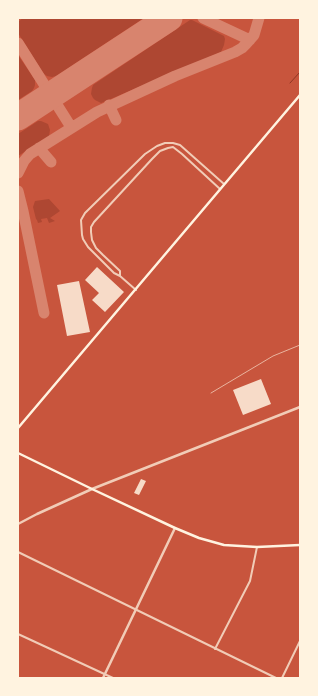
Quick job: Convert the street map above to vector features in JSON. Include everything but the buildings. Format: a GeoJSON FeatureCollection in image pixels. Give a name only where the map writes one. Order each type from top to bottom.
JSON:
{"type":"FeatureCollection","features":[{"type":"Feature","properties":{"kind":"main road"},"geometry":{"type":"LineString","coordinates":[[18,428],[300,95]]}},
{"type":"Feature","properties":{"kind":"main road"},"geometry":{"type":"LineString","coordinates":[[18,453],[175,528],[200,538],[224,545],[257,547],[300,545]]}},
{"type":"Feature","properties":{"kind":"street"},"geometry":{"type":"LineString","coordinates":[[136,290],[120,276],[114,273],[88,247],[83,239],[81,220],[85,213],[141,158],[159,145],[168,143],[182,146],[224,185]]}},
{"type":"Feature","properties":{"kind":"street"},"geometry":{"type":"LineString","coordinates":[[178,151],[182,146]]}},
{"type":"Feature","properties":{"kind":"street"},"geometry":{"type":"LineString","coordinates":[[120,276],[120,272],[96,248],[92,240],[92,224],[160,152],[173,147],[220,190]]}},
{"type":"Feature","properties":{"kind":"street"},"geometry":{"type":"LineString","coordinates":[[203,173],[207,169]]}},
{"type":"Feature","properties":{"kind":"street"},"geometry":{"type":"LineString","coordinates":[[18,524],[92,489],[300,407]]}},
{"type":"Feature","properties":{"kind":"street"},"geometry":{"type":"LineString","coordinates":[[103,678],[175,528]]}},
{"type":"Feature","properties":{"kind":"street"},"geometry":{"type":"LineString","coordinates":[[215,649],[250,581],[257,547]]}},
{"type":"Feature","properties":{"kind":"street"},"geometry":{"type":"LineString","coordinates":[[18,552],[276,678]]}},
{"type":"Feature","properties":{"kind":"street"},"geometry":{"type":"LineString","coordinates":[[18,634],[113,678]]}},
{"type":"Feature","properties":{"kind":"street"},"geometry":{"type":"LineString","coordinates":[[282,678],[300,641]]}},
{"type":"Feature","properties":{"kind":"shaded area"},"geometry":{"type":"Polygon","coordinates":[[[23,18],[144,18],[56,76],[52,77],[44,74],[18,33],[18,22],[23,18]]]}},
{"type":"Feature","properties":{"kind":"shaded area"},"geometry":{"type":"Polygon","coordinates":[[[190,20],[224,36],[224,45],[221,52],[101,103],[93,98],[91,94],[93,85],[190,20]]]}},
{"type":"Feature","properties":{"kind":"shaded area"},"geometry":{"type":"Polygon","coordinates":[[[18,55],[35,80],[35,85],[32,91],[18,100],[18,55]]]}},
{"type":"Feature","properties":{"kind":"shaded area"},"geometry":{"type":"Polygon","coordinates":[[[38,121],[48,124],[50,130],[49,136],[18,156],[18,134],[38,121]]]}},
{"type":"Feature","properties":{"kind":"shaded area"},"geometry":{"type":"Polygon","coordinates":[[[49,199],[60,211],[50,218],[55,221],[49,223],[47,218],[41,219],[42,222],[38,223],[33,207],[35,201],[49,199]]]}},
{"type":"Feature","properties":{"kind":"waterway"},"geometry":{"type":"LineString","coordinates":[[290,83],[300,72]]}},
{"type":"Feature","properties":{"kind":"taxiway"},"geometry":{"type":"LineString","coordinates":[[203,18],[250,40]]}},
{"type":"Feature","properties":{"kind":"taxiway"},"geometry":{"type":"LineString","coordinates":[[18,173],[24,161],[30,154],[97,112],[175,76],[242,48],[254,35],[259,18]]}},
{"type":"Feature","properties":{"kind":"taxiway"},"geometry":{"type":"LineString","coordinates":[[18,43],[71,127]]}},
{"type":"Feature","properties":{"kind":"taxiway"},"geometry":{"type":"LineString","coordinates":[[109,105],[116,120]]}},
{"type":"Feature","properties":{"kind":"taxiway"},"geometry":{"type":"LineString","coordinates":[[39,148],[51,162]]}},
{"type":"Feature","properties":{"kind":"taxiway"},"geometry":{"type":"LineString","coordinates":[[18,191],[44,313]]}},
{"type":"Feature","properties":{"kind":"runway"},"geometry":{"type":"LineString","coordinates":[[18,117],[169,18]]}},
{"type":"Feature","properties":{"kind":"railway"},"geometry":{"type":"LineString","coordinates":[[211,393],[273,356],[300,345]]}}]}
